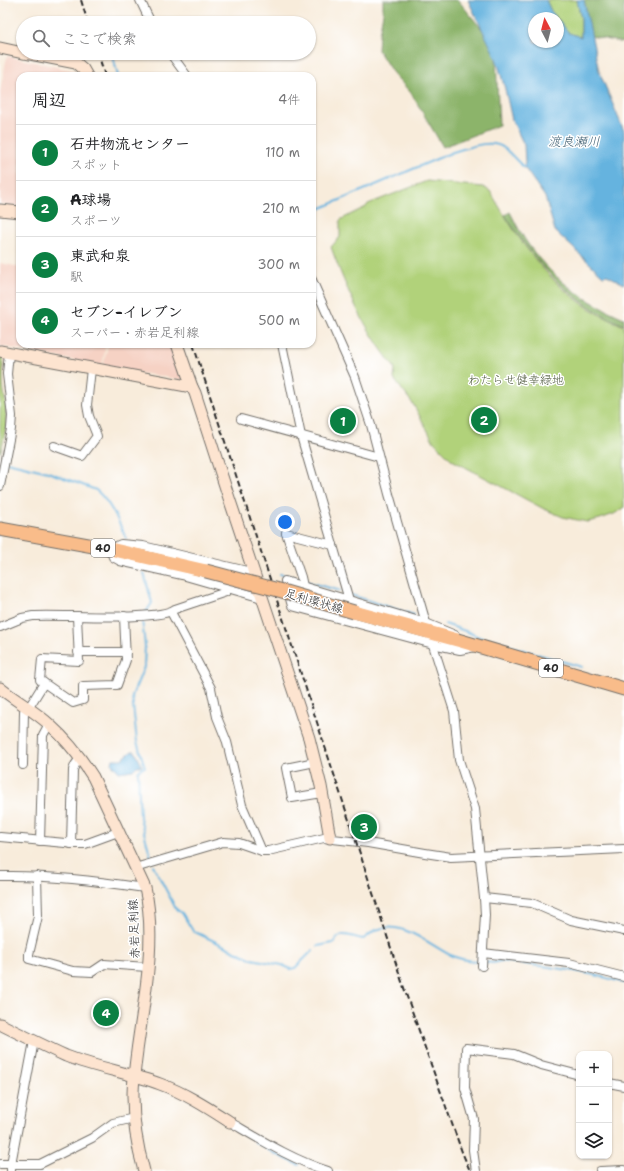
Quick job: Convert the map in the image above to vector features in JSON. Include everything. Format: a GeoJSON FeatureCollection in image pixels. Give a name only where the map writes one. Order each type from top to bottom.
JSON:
{"type":"FeatureCollection","features":[{"type":"Feature","properties":{"kind":"main road","name":"足利環状線"},"geometry":{"type":"LineString","coordinates":[[0,529],[110,549],[206,571],[282,591],[351,606],[430,633],[624,689]]}},
{"type":"Feature","properties":{"kind":"street"},"geometry":{"type":"LineString","coordinates":[[140,0],[148,16]]}},
{"type":"Feature","properties":{"kind":"street"},"geometry":{"type":"LineString","coordinates":[[0,48],[16,51]]}},
{"type":"Feature","properties":{"kind":"street"},"geometry":{"type":"LineString","coordinates":[[60,60],[76,63],[84,72]]}},
{"type":"Feature","properties":{"kind":"street"},"geometry":{"type":"LineString","coordinates":[[175,60],[184,72]]}},
{"type":"Feature","properties":{"kind":"street"},"geometry":{"type":"LineString","coordinates":[[0,210],[16,212]]}},
{"type":"Feature","properties":{"kind":"street"},"geometry":{"type":"LineString","coordinates":[[316,289],[355,376],[371,425],[378,457],[454,711],[458,760],[472,796],[475,809],[485,915],[482,965]]}},
{"type":"Feature","properties":{"kind":"street"},"geometry":{"type":"LineString","coordinates":[[178,348],[192,387],[196,393],[229,498],[309,738],[322,793],[330,838]]}},
{"type":"Feature","properties":{"kind":"street"},"geometry":{"type":"LineString","coordinates":[[283,348],[301,436],[351,606]]}},
{"type":"Feature","properties":{"kind":"street"},"geometry":{"type":"LineString","coordinates":[[0,486],[2,457],[10,438],[12,416],[5,352],[192,387]]}},
{"type":"Feature","properties":{"kind":"street"},"geometry":{"type":"LineString","coordinates":[[54,446],[82,456],[97,436],[89,416],[87,405],[91,369]]}},
{"type":"Feature","properties":{"kind":"street"},"geometry":{"type":"LineString","coordinates":[[242,419],[378,457]]}},
{"type":"Feature","properties":{"kind":"street"},"geometry":{"type":"LineString","coordinates":[[302,586],[301,577],[286,533],[333,545]]}},
{"type":"Feature","properties":{"kind":"street"},"geometry":{"type":"LineString","coordinates":[[255,573],[143,546],[121,544],[110,549],[113,557],[120,561],[229,587],[262,598]]}},
{"type":"Feature","properties":{"kind":"street"},"geometry":{"type":"LineString","coordinates":[[351,606],[302,586],[285,581],[292,606],[430,633],[460,650],[478,647]]}},
{"type":"Feature","properties":{"kind":"street"},"geometry":{"type":"LineString","coordinates":[[0,627],[22,618],[33,616],[143,616],[171,612],[175,609],[226,592],[229,587]]}},
{"type":"Feature","properties":{"kind":"street"},"geometry":{"type":"LineString","coordinates":[[171,612],[211,688],[217,717],[228,742],[242,805],[262,851]]}},
{"type":"Feature","properties":{"kind":"street"},"geometry":{"type":"LineString","coordinates":[[77,616],[79,661],[42,659],[40,680],[73,702],[83,700],[83,686],[117,685],[126,660],[124,616]]}},
{"type":"Feature","properties":{"kind":"street"},"geometry":{"type":"LineString","coordinates":[[78,652],[126,652]]}},
{"type":"Feature","properties":{"kind":"street"},"geometry":{"type":"LineString","coordinates":[[23,764],[24,712],[44,683]]}},
{"type":"Feature","properties":{"kind":"street","name":"赤岩足利線"},"geometry":{"type":"LineString","coordinates":[[0,688],[49,724],[80,758],[93,777],[145,888],[148,905],[149,929],[147,967],[133,1095],[137,1144],[144,1171]]}},
{"type":"Feature","properties":{"kind":"street"},"geometry":{"type":"LineString","coordinates":[[40,841],[44,735],[49,724]]}},
{"type":"Feature","properties":{"kind":"street"},"geometry":{"type":"LineString","coordinates":[[71,844],[73,770],[75,764],[80,758]]}},
{"type":"Feature","properties":{"kind":"street"},"geometry":{"type":"LineString","coordinates":[[315,762],[286,768],[292,798],[322,793]]}},
{"type":"Feature","properties":{"kind":"street"},"geometry":{"type":"LineString","coordinates":[[0,837],[85,844],[118,832]]}},
{"type":"Feature","properties":{"kind":"street"},"geometry":{"type":"LineString","coordinates":[[135,868],[223,842],[239,843],[262,851],[268,851],[330,838],[439,855],[463,857],[624,848]]}},
{"type":"Feature","properties":{"kind":"street"},"geometry":{"type":"LineString","coordinates":[[0,876],[37,876],[105,882],[145,888]]}},
{"type":"Feature","properties":{"kind":"street"},"geometry":{"type":"LineString","coordinates":[[37,876],[38,916],[29,959],[73,971],[92,972],[104,964],[147,967]]}},
{"type":"Feature","properties":{"kind":"street"},"geometry":{"type":"LineString","coordinates":[[484,898],[532,903],[571,920],[624,931]]}},
{"type":"Feature","properties":{"kind":"street"},"geometry":{"type":"LineString","coordinates":[[483,954],[569,963],[624,976]]}},
{"type":"Feature","properties":{"kind":"street"},"geometry":{"type":"LineString","coordinates":[[0,1024],[66,1056],[153,1081],[173,1089],[195,1100],[284,1153],[328,1171]]}},
{"type":"Feature","properties":{"kind":"street"},"geometry":{"type":"LineString","coordinates":[[11,1168],[34,1040]]}},
{"type":"Feature","properties":{"kind":"street"},"geometry":{"type":"LineString","coordinates":[[476,1171],[473,1150],[474,1119],[466,1088],[466,1048],[514,1054],[540,1066],[576,1074]]}},
{"type":"Feature","properties":{"kind":"street"},"geometry":{"type":"LineString","coordinates":[[612,1084],[624,1086]]}},
{"type":"Feature","properties":{"kind":"street"},"geometry":{"type":"LineString","coordinates":[[0,1164],[11,1168],[40,1164],[92,1138],[113,1123],[134,1118]]}},
{"type":"Feature","properties":{"kind":"street"},"geometry":{"type":"LineString","coordinates":[[600,1171],[624,1170]]}},
{"type":"Feature","properties":{"kind":"shaded area"},"geometry":{"type":"Polygon","coordinates":[[[7,56],[16,58],[16,60],[25,60],[79,72],[16,72],[16,206],[0,204],[0,91],[7,56]]]}},
{"type":"Feature","properties":{"kind":"shaded area"},"geometry":{"type":"Polygon","coordinates":[[[0,263],[16,266],[16,348],[105,348],[102,366],[0,346],[0,263]]]}},
{"type":"Feature","properties":{"kind":"shaded area"},"geometry":{"type":"Polygon","coordinates":[[[107,348],[174,348],[184,378],[183,380],[103,367],[107,348]]]}},
{"type":"Feature","properties":{"kind":"green space"},"geometry":{"type":"Polygon","coordinates":[[[383,0],[458,0],[485,33],[496,58],[499,125],[443,147],[411,93],[392,72],[378,50],[383,13],[383,0]]]}},
{"type":"Feature","properties":{"kind":"green space"},"geometry":{"type":"Polygon","coordinates":[[[546,0],[577,0],[581,19],[581,38],[569,33],[564,27],[564,12],[551,11],[546,0]]]}},
{"type":"Feature","properties":{"kind":"green space"},"geometry":{"type":"Polygon","coordinates":[[[584,0],[624,0],[624,43],[591,36],[584,0]]]}},
{"type":"Feature","properties":{"kind":"green space","name":"わたらせ健幸緑地"},"geometry":{"type":"Polygon","coordinates":[[[427,181],[483,187],[490,191],[516,234],[545,271],[561,287],[580,302],[600,315],[624,326],[624,508],[614,514],[587,522],[563,517],[544,509],[452,460],[434,442],[413,404],[394,379],[395,368],[384,354],[366,325],[350,295],[331,247],[340,237],[340,220],[366,207],[368,204],[427,181]]]}},
{"type":"Feature","properties":{"kind":"green space"},"geometry":{"type":"Polygon","coordinates":[[[510,212],[527,243],[550,270],[584,297],[624,318],[624,325],[586,305],[556,280],[529,250],[517,233],[505,215],[510,212]]]}},
{"type":"Feature","properties":{"kind":"green space"},"geometry":{"type":"Polygon","coordinates":[[[0,355],[3,355],[3,386],[6,406],[6,427],[0,453],[0,355]]]}},
{"type":"Feature","properties":{"kind":"water","name":"渡良瀬川"},"geometry":{"type":"Polygon","coordinates":[[[468,0],[546,0],[552,12],[528,12],[528,48],[564,48],[564,27],[569,33],[581,37],[581,19],[577,0],[584,0],[599,71],[624,131],[624,284],[607,275],[603,276],[555,231],[545,197],[524,167],[524,145],[512,120],[496,58],[468,0]]]}},
{"type":"Feature","properties":{"kind":"water"},"geometry":{"type":"Polygon","coordinates":[[[132,751],[135,751],[142,766],[137,766],[133,770],[119,772],[112,764],[113,759],[122,759],[132,751]]]}},
{"type":"Feature","properties":{"kind":"waterway"},"geometry":{"type":"LineString","coordinates":[[114,60],[117,72]]}},
{"type":"Feature","properties":{"kind":"waterway"},"geometry":{"type":"LineString","coordinates":[[316,210],[453,152],[472,146],[486,144],[499,145],[507,150],[524,167]]}},
{"type":"Feature","properties":{"kind":"waterway"},"geometry":{"type":"LineString","coordinates":[[7,462],[48,472],[96,490],[110,506],[126,538]]}},
{"type":"Feature","properties":{"kind":"waterway"},"geometry":{"type":"LineString","coordinates":[[144,573],[152,603],[146,612]]}},
{"type":"Feature","properties":{"kind":"waterway"},"geometry":{"type":"LineString","coordinates":[[280,574],[298,579]]}},
{"type":"Feature","properties":{"kind":"waterway"},"geometry":{"type":"LineString","coordinates":[[308,582],[341,591]]}},
{"type":"Feature","properties":{"kind":"waterway"},"geometry":{"type":"LineString","coordinates":[[351,595],[414,615]]}},
{"type":"Feature","properties":{"kind":"waterway"},"geometry":{"type":"LineString","coordinates":[[143,618],[145,646],[144,667],[132,696],[137,742],[145,767],[141,768],[138,772],[140,818],[152,861]]}},
{"type":"Feature","properties":{"kind":"waterway"},"geometry":{"type":"LineString","coordinates":[[445,624],[479,637],[582,667]]}},
{"type":"Feature","properties":{"kind":"waterway"},"geometry":{"type":"LineString","coordinates":[[153,865],[176,909],[182,913],[193,931],[252,959],[282,965],[291,969],[295,968],[313,950]]}},
{"type":"Feature","properties":{"kind":"waterway"},"geometry":{"type":"LineString","coordinates":[[318,946],[333,943],[343,935],[363,939],[376,930],[396,928],[416,935],[452,956],[479,962]]}},
{"type":"Feature","properties":{"kind":"waterway"},"geometry":{"type":"LineString","coordinates":[[484,962],[493,963],[500,961],[563,969],[624,983]]}},
{"type":"Feature","properties":{"kind":"waterway"},"geometry":{"type":"LineString","coordinates":[[255,1142],[299,1165]]}},
{"type":"Feature","properties":{"kind":"railway"},"geometry":{"type":"LineString","coordinates":[[81,0],[86,16]]}},
{"type":"Feature","properties":{"kind":"railway"},"geometry":{"type":"LineString","coordinates":[[100,60],[104,72]]}},
{"type":"Feature","properties":{"kind":"railway"},"geometry":{"type":"LineString","coordinates":[[194,348],[406,994],[470,1171]]}},
{"type":"Feature","properties":{"kind":"place","name":"A球場"},"geometry":{"type":"Point","coordinates":[484,420]}},
{"type":"Feature","properties":{"kind":"place","name":"石井物流センター"},"geometry":{"type":"Point","coordinates":[343,421]}},
{"type":"Feature","properties":{"kind":"place","name":"東武和泉"},"geometry":{"type":"Point","coordinates":[364,827]}},
{"type":"Feature","properties":{"kind":"place","name":"セブン-イレブン"},"geometry":{"type":"Point","coordinates":[106,1013]}}]}
